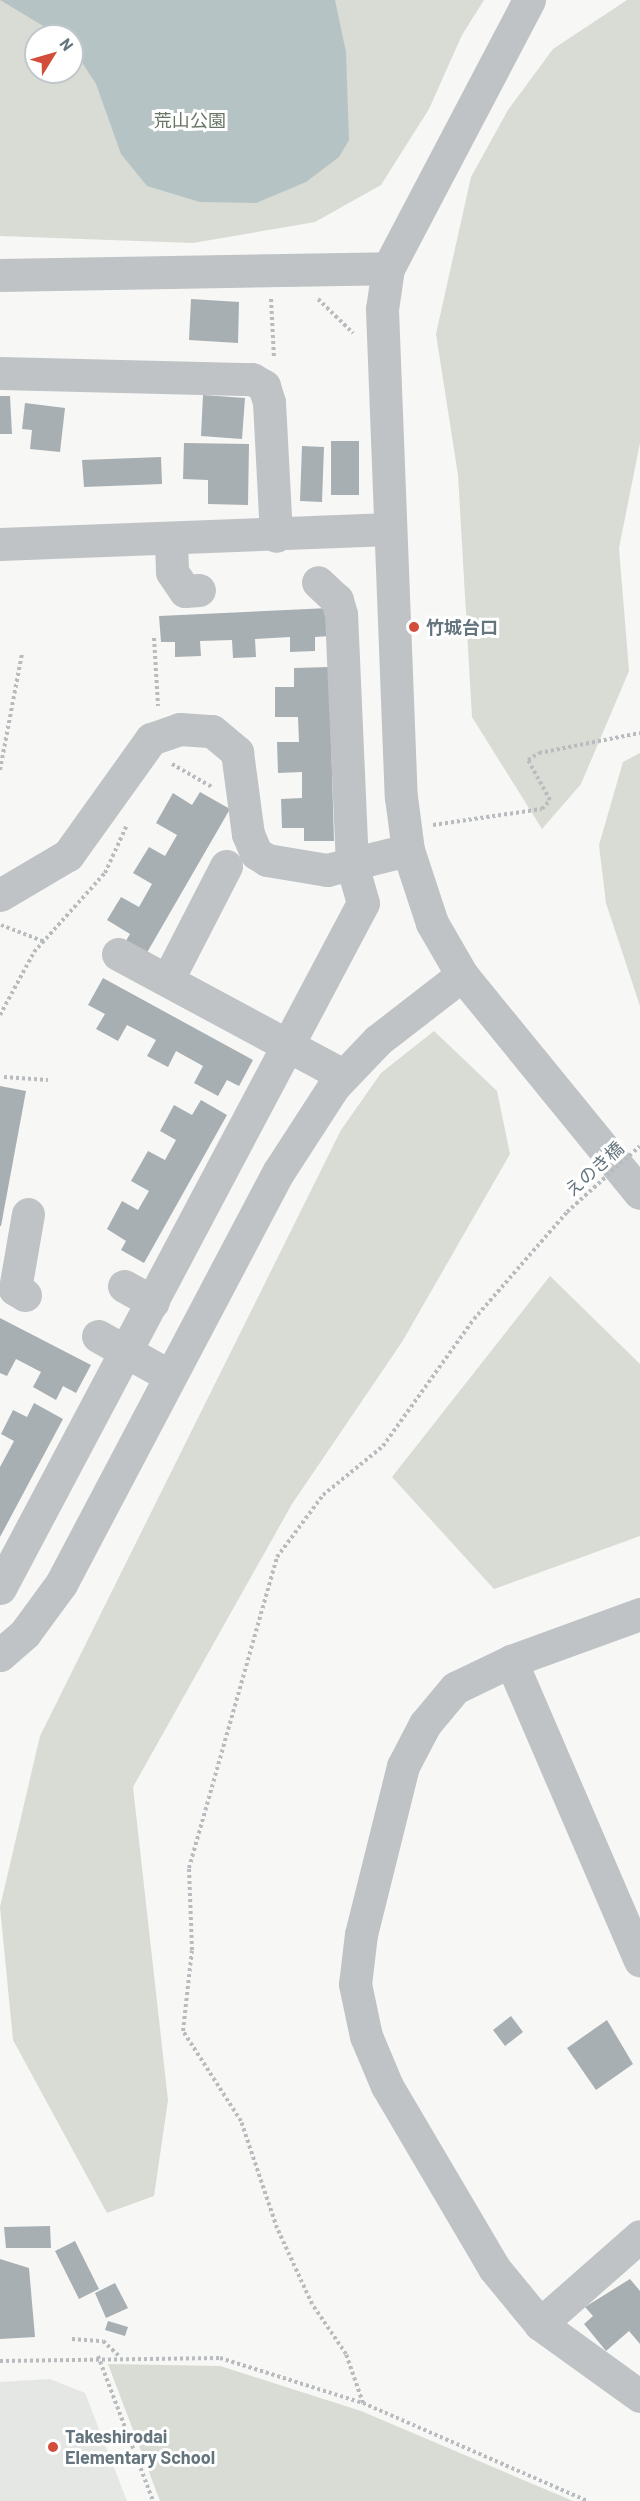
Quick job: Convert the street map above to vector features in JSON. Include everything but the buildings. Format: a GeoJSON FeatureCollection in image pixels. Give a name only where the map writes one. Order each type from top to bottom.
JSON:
{"type":"FeatureCollection","features":[{"type":"Feature","properties":{"kind":"street"},"geometry":{"type":"LineString","coordinates":[[529,0],[388,268],[382,309],[390,529],[408,850],[432,923],[462,975],[640,1193]]}},
{"type":"Feature","properties":{"kind":"street"},"geometry":{"type":"LineString","coordinates":[[0,274],[388,268]]}},
{"type":"Feature","properties":{"kind":"street"},"geometry":{"type":"LineString","coordinates":[[0,373],[252,379],[264,386],[276,536]]}},
{"type":"Feature","properties":{"kind":"street"},"geometry":{"type":"LineString","coordinates":[[0,544],[171,542],[390,529]]}},
{"type":"Feature","properties":{"kind":"street"},"geometry":{"type":"LineString","coordinates":[[171,542],[172,572],[185,591],[199,590]]}},
{"type":"Feature","properties":{"kind":"street"},"geometry":{"type":"LineString","coordinates":[[0,1588],[129,1353],[153,1302],[363,903],[352,865],[341,614],[337,600],[318,582]]}},
{"type":"Feature","properties":{"kind":"street"},"geometry":{"type":"LineString","coordinates":[[0,895],[68,855],[151,739],[180,729],[212,730],[237,752],[248,834],[256,853],[267,860],[327,870],[408,850]]}},
{"type":"Feature","properties":{"kind":"street"},"geometry":{"type":"LineString","coordinates":[[168,979],[226,866]]}},
{"type":"Feature","properties":{"kind":"street"},"geometry":{"type":"LineString","coordinates":[[118,954],[343,1075]]}},
{"type":"Feature","properties":{"kind":"street"},"geometry":{"type":"LineString","coordinates":[[0,1655],[32,1623],[61,1584],[279,1171],[343,1075],[462,975]]}},
{"type":"Feature","properties":{"kind":"street"},"geometry":{"type":"LineString","coordinates":[[25,1294],[15,1289],[30,1228]]}},
{"type":"Feature","properties":{"kind":"street"},"geometry":{"type":"LineString","coordinates":[[124,1286],[153,1302]]}},
{"type":"Feature","properties":{"kind":"street"},"geometry":{"type":"LineString","coordinates":[[98,1336],[170,1376]]}},
{"type":"Feature","properties":{"kind":"street"},"geometry":{"type":"LineString","coordinates":[[0,1606],[32,1623]]}},
{"type":"Feature","properties":{"kind":"street"},"geometry":{"type":"LineString","coordinates":[[640,1614],[511,1661],[455,1688],[425,1724],[404,1766],[361,1934],[355,1984],[366,2036],[387,2086],[494,2268],[540,2324],[640,2396]]}},
{"type":"Feature","properties":{"kind":"street"},"geometry":{"type":"LineString","coordinates":[[511,1661],[640,1960]]}},
{"type":"Feature","properties":{"kind":"street"},"geometry":{"type":"LineString","coordinates":[[540,2324],[640,2236]]}},
{"type":"Feature","properties":{"kind":"path"},"geometry":{"type":"LineString","coordinates":[[264,386],[274,364],[270,293],[280,293]]}},
{"type":"Feature","properties":{"kind":"path"},"geometry":{"type":"LineString","coordinates":[[306,295],[315,296],[360,340]]}},
{"type":"Feature","properties":{"kind":"path"},"geometry":{"type":"LineString","coordinates":[[154,638],[159,719]]}},
{"type":"Feature","properties":{"kind":"path"},"geometry":{"type":"LineString","coordinates":[[0,770],[22,654]]}},
{"type":"Feature","properties":{"kind":"path"},"geometry":{"type":"LineString","coordinates":[[428,825],[542,809],[550,800],[528,760],[539,753],[640,733]]}},
{"type":"Feature","properties":{"kind":"path"},"geometry":{"type":"LineString","coordinates":[[161,757],[217,790]]}},
{"type":"Feature","properties":{"kind":"path"},"geometry":{"type":"LineString","coordinates":[[0,924],[45,942],[0,1016]]}},
{"type":"Feature","properties":{"kind":"path"},"geometry":{"type":"LineString","coordinates":[[4,1077],[48,1080]]}},
{"type":"Feature","properties":{"kind":"path","name":"えのき橋"},"geometry":{"type":"LineString","coordinates":[[363,2403],[346,2354],[312,2304],[277,2228],[241,2121],[183,2031],[192,1950],[189,1869],[277,1557],[323,1495],[383,1446],[474,1319],[567,1212],[640,1146]]}},
{"type":"Feature","properties":{"kind":"path"},"geometry":{"type":"LineString","coordinates":[[72,2339],[103,2341],[120,2357]]}},
{"type":"Feature","properties":{"kind":"path"},"geometry":{"type":"LineString","coordinates":[[0,2361],[98,2356],[220,2358],[363,2403],[587,2501]]}},
{"type":"Feature","properties":{"kind":"path"},"geometry":{"type":"LineString","coordinates":[[98,2356],[153,2501]]}},
{"type":"Feature","properties":{"kind":"shaded area"},"geometry":{"type":"Polygon","coordinates":[[[0,0],[335,0],[346,52],[349,140],[339,157],[306,182],[256,203],[200,202],[147,186],[121,154],[96,84],[84,66],[84,24],[40,24],[0,0]]]}},
{"type":"Feature","properties":{"kind":"shaded area","name":"Takeshirodai Elementary School"},"geometry":{"type":"Polygon","coordinates":[[[50,2379],[85,2393],[127,2501],[0,2501],[0,2382],[50,2379]]]}},
{"type":"Feature","properties":{"kind":"green space","name":"荒山公園"},"geometry":{"type":"Polygon","coordinates":[[[0,0],[484,0],[462,35],[429,109],[381,185],[315,222],[193,243],[0,236],[0,0]]]}},
{"type":"Feature","properties":{"kind":"green space"},"geometry":{"type":"Polygon","coordinates":[[[627,0],[640,0],[640,443],[619,548],[629,671],[581,784],[542,829],[472,717],[458,475],[436,334],[471,177],[508,110],[553,49],[627,0]]]}},
{"type":"Feature","properties":{"kind":"green space"},"geometry":{"type":"Polygon","coordinates":[[[640,753],[640,1006],[606,903],[599,845],[623,762],[640,753]]]}},
{"type":"Feature","properties":{"kind":"green space"},"geometry":{"type":"Polygon","coordinates":[[[434,1031],[497,1091],[510,1154],[402,1342],[292,1504],[133,1787],[168,2100],[154,2196],[107,2213],[13,2040],[0,1907],[40,1736],[341,1130],[381,1073],[434,1031]]]}},
{"type":"Feature","properties":{"kind":"green space"},"geometry":{"type":"Polygon","coordinates":[[[550,1276],[640,1364],[640,1536],[494,1589],[392,1477],[550,1276]]]}},
{"type":"Feature","properties":{"kind":"green space"},"geometry":{"type":"Polygon","coordinates":[[[108,2364],[220,2366],[361,2411],[573,2501],[160,2501],[108,2364]]]}},
{"type":"Feature","properties":{"kind":"place","name":"竹城台口"},"geometry":{"type":"Point","coordinates":[414,627]}},
{"type":"Feature","properties":{"kind":"place","name":"Takeshirodai Elementary School"},"geometry":{"type":"Point","coordinates":[53,2447]}}]}
